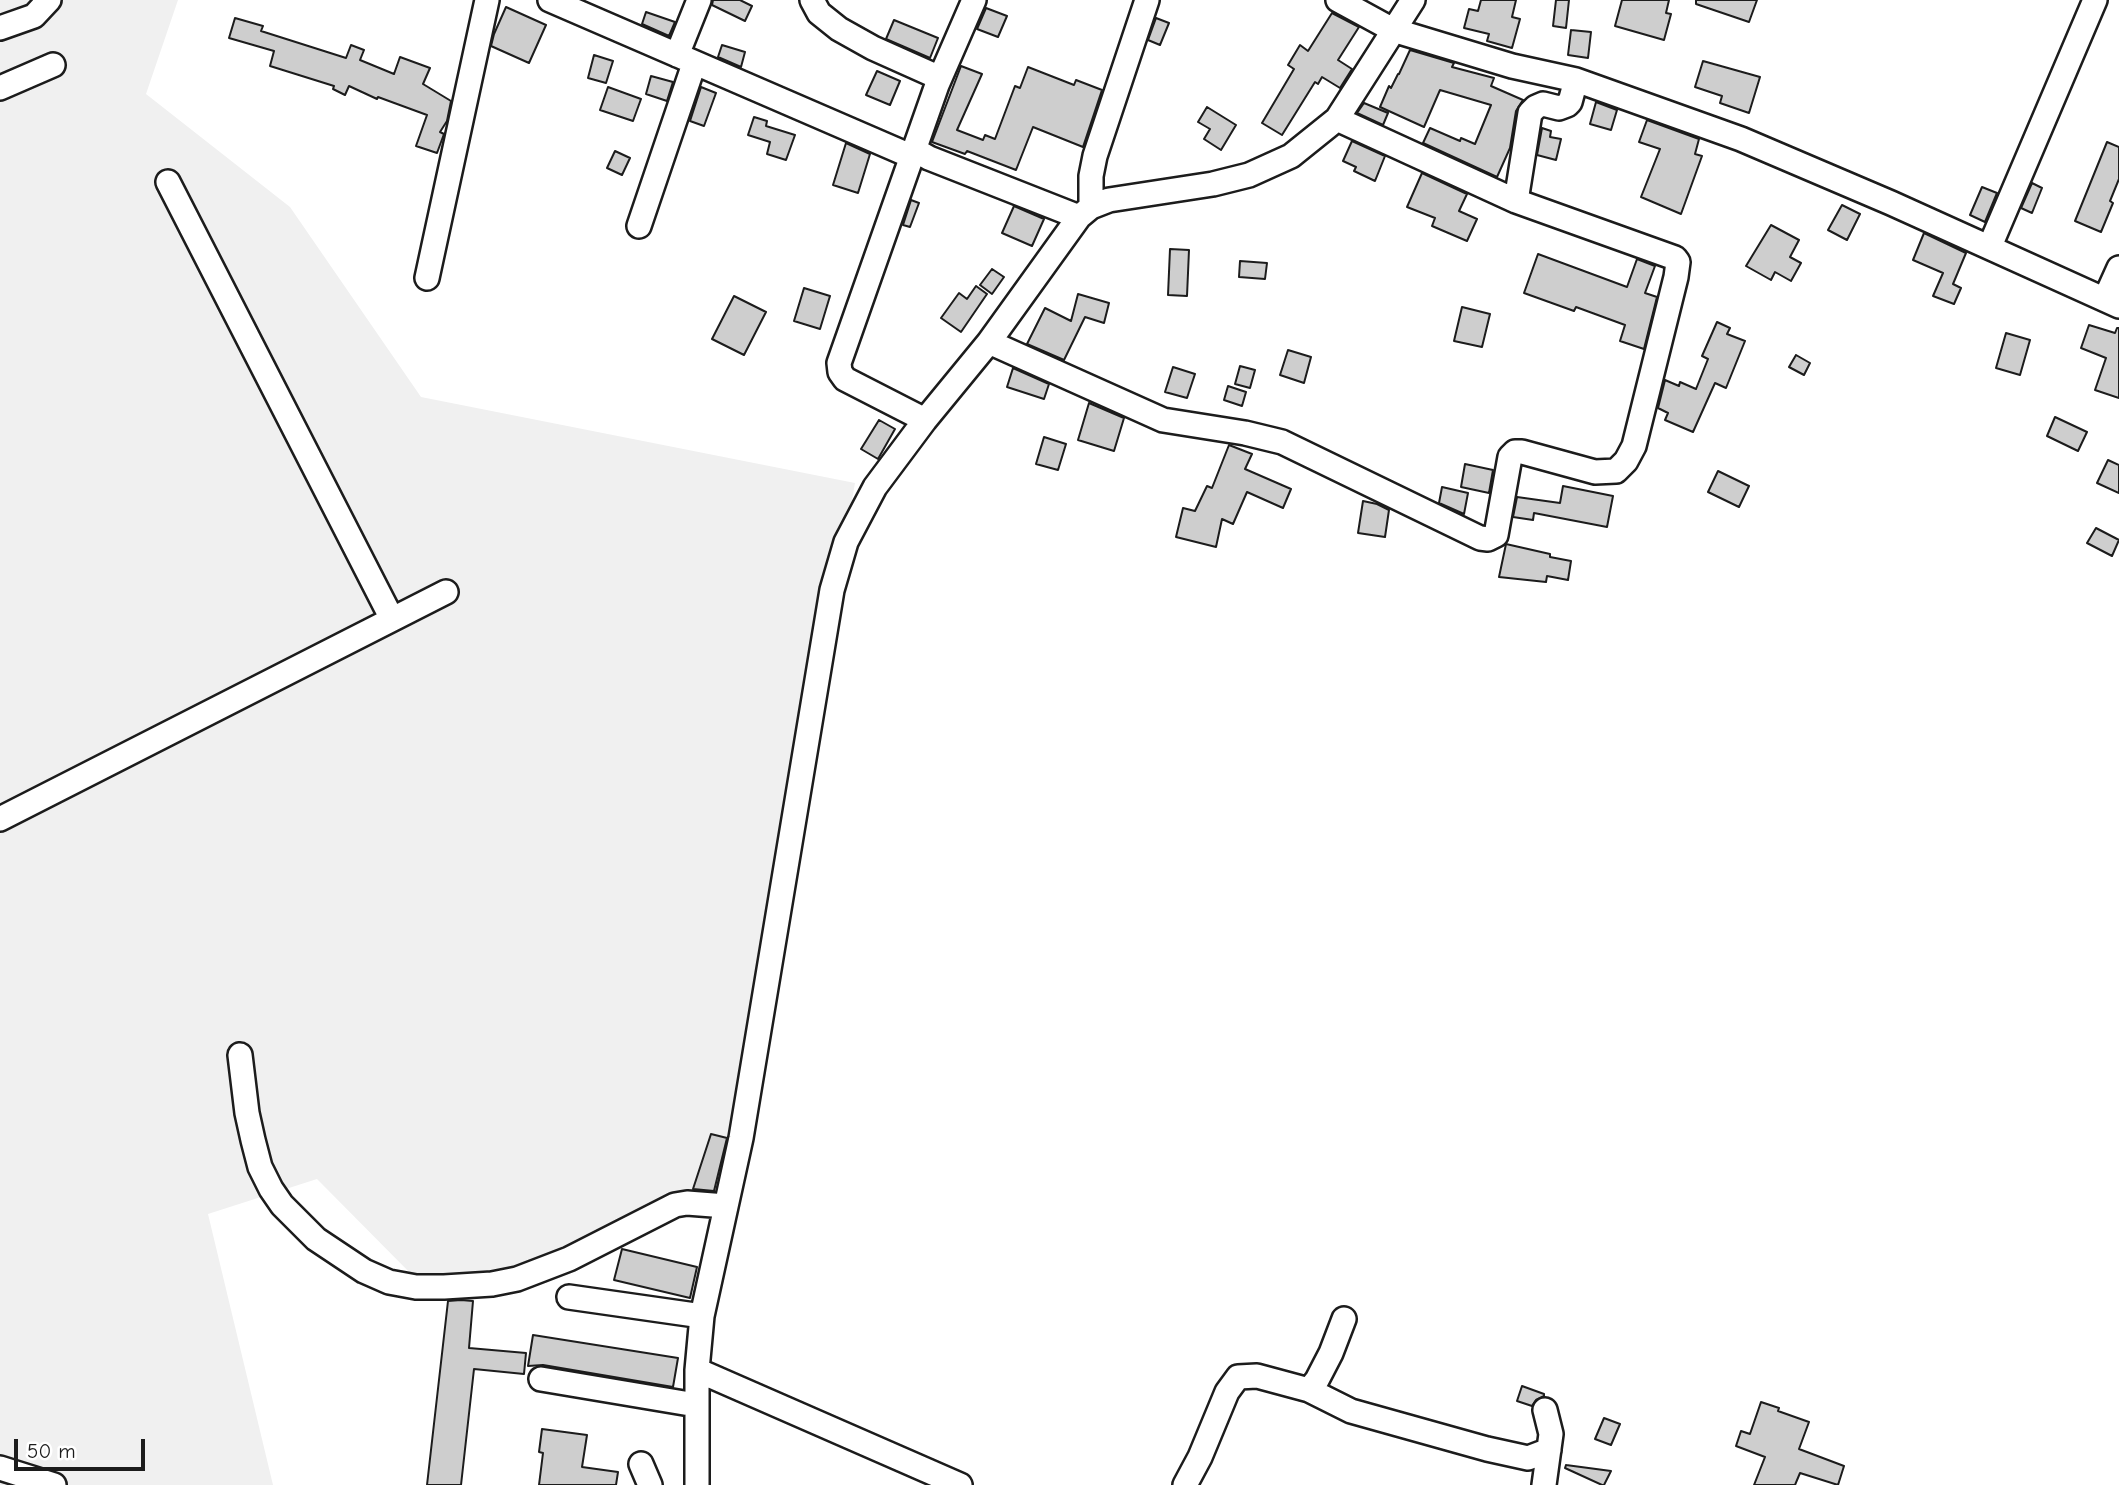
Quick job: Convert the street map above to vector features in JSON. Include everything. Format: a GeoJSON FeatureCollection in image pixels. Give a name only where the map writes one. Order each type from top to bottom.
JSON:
{"type":"FeatureCollection","features":[{"type":"Feature","properties":{"kind":"street"},"geometry":{"type":"LineString","coordinates":[[0,28],[34,16],[49,0]]}},
{"type":"Feature","properties":{"kind":"street"},"geometry":{"type":"LineString","coordinates":[[427,278],[486,0]]}},
{"type":"Feature","properties":{"kind":"street"},"geometry":{"type":"LineString","coordinates":[[550,0],[914,154],[1085,212],[1109,201],[1249,175],[1291,156],[1338,119],[1413,0]]}},
{"type":"Feature","properties":{"kind":"street"},"geometry":{"type":"LineString","coordinates":[[639,226],[699,0]]}},
{"type":"Feature","properties":{"kind":"street"},"geometry":{"type":"LineString","coordinates":[[812,0],[819,13],[839,29],[873,48],[940,78]]}},
{"type":"Feature","properties":{"kind":"street"},"geometry":{"type":"LineString","coordinates":[[925,420],[845,379],[840,372],[839,363],[940,78],[974,0]]}},
{"type":"Feature","properties":{"kind":"street"},"geometry":{"type":"LineString","coordinates":[[697,1485],[696,1370],[702,1316],[741,1138],[832,590],[846,542],[876,487],[925,420],[989,342],[1085,212],[1095,156],[1147,0]]}},
{"type":"Feature","properties":{"kind":"street"},"geometry":{"type":"LineString","coordinates":[[1338,0],[1393,30],[1512,65],[1576,80],[1800,163],[2112,302],[2119,268]]}},
{"type":"Feature","properties":{"kind":"street"},"geometry":{"type":"LineString","coordinates":[[1990,246],[2095,0]]}},
{"type":"Feature","properties":{"kind":"street"},"geometry":{"type":"LineString","coordinates":[[0,88],[53,65]]}},
{"type":"Feature","properties":{"kind":"street"},"geometry":{"type":"LineString","coordinates":[[1516,201],[1530,113],[1543,104],[1559,108],[1567,105],[1576,80]]}},
{"type":"Feature","properties":{"kind":"street"},"geometry":{"type":"LineString","coordinates":[[989,342],[1163,420],[1245,433],[1282,442],[1480,538],[1488,539],[1496,535],[1510,457],[1515,452],[1595,472],[1616,471],[1626,461],[1634,446],[1677,268],[1675,258],[1516,201],[1338,119]]}},
{"type":"Feature","properties":{"kind":"street"},"geometry":{"type":"LineString","coordinates":[[168,182],[392,619]]}},
{"type":"Feature","properties":{"kind":"street"},"geometry":{"type":"LineString","coordinates":[[0,819],[446,592]]}},
{"type":"Feature","properties":{"kind":"street"},"geometry":{"type":"LineString","coordinates":[[240,1055],[253,1140],[260,1167],[271,1189],[282,1205],[316,1239],[365,1271],[389,1282],[416,1287],[444,1287],[492,1284],[517,1279],[569,1259],[675,1205],[687,1203],[726,1206]]}},
{"type":"Feature","properties":{"kind":"street"},"geometry":{"type":"LineString","coordinates":[[569,1297],[702,1316]]}},
{"type":"Feature","properties":{"kind":"street"},"geometry":{"type":"LineString","coordinates":[[1309,1390],[1331,1353],[1344,1319]]}},
{"type":"Feature","properties":{"kind":"street"},"geometry":{"type":"LineString","coordinates":[[696,1370],[961,1485]]}},
{"type":"Feature","properties":{"kind":"street"},"geometry":{"type":"LineString","coordinates":[[1185,1485],[1200,1457],[1227,1392],[1238,1377],[1257,1376],[1309,1390],[1352,1411],[1398,1426],[1497,1451],[1528,1458],[1549,1450]]}},
{"type":"Feature","properties":{"kind":"street"},"geometry":{"type":"LineString","coordinates":[[541,1380],[696,1405]]}},
{"type":"Feature","properties":{"kind":"street"},"geometry":{"type":"LineString","coordinates":[[1544,1485],[1551,1434],[1545,1410]]}},
{"type":"Feature","properties":{"kind":"street"},"geometry":{"type":"LineString","coordinates":[[0,1468],[54,1485]]}},
{"type":"Feature","properties":{"kind":"shaded area"},"geometry":{"type":"Polygon","coordinates":[[[0,0],[178,0],[146,94],[290,207],[421,397],[855,483],[731,1186],[552,1261],[418,1281],[317,1179],[208,1214],[273,1485],[0,1485],[0,0]]]}},
{"type":"Feature","properties":{"kind":"building"},"geometry":{"type":"Polygon","coordinates":[[[713,0],[740,0],[752,6],[745,21],[712,5],[713,0]]]}},
{"type":"Feature","properties":{"kind":"building"},"geometry":{"type":"Polygon","coordinates":[[[1481,0],[1516,0],[1512,17],[1520,19],[1512,48],[1487,41],[1489,34],[1464,28],[1469,9],[1478,11],[1481,0]]]}},
{"type":"Feature","properties":{"kind":"building"},"geometry":{"type":"Polygon","coordinates":[[[1556,0],[1569,0],[1566,28],[1553,26],[1556,0]]]}},
{"type":"Feature","properties":{"kind":"building"},"geometry":{"type":"Polygon","coordinates":[[[1622,0],[1669,0],[1666,13],[1671,14],[1664,40],[1615,26],[1622,0]]]}},
{"type":"Feature","properties":{"kind":"building"},"geometry":{"type":"Polygon","coordinates":[[[1696,0],[1757,0],[1749,22],[1696,4],[1696,0]]]}},
{"type":"Feature","properties":{"kind":"building"},"geometry":{"type":"Polygon","coordinates":[[[506,7],[546,25],[529,63],[491,46],[506,7]]]}},
{"type":"Feature","properties":{"kind":"building"},"geometry":{"type":"Polygon","coordinates":[[[986,8],[1007,16],[998,37],[977,29],[986,8]]]}},
{"type":"Feature","properties":{"kind":"building"},"geometry":{"type":"Polygon","coordinates":[[[646,12],[675,22],[669,36],[642,24],[646,12]]]}},
{"type":"Feature","properties":{"kind":"building"},"geometry":{"type":"Polygon","coordinates":[[[1332,13],[1359,27],[1338,60],[1352,69],[1340,88],[1322,77],[1318,84],[1315,82],[1282,135],[1262,123],[1294,69],[1288,65],[1300,45],[1308,51],[1332,13]]]}},
{"type":"Feature","properties":{"kind":"building"},"geometry":{"type":"Polygon","coordinates":[[[235,18],[263,26],[261,31],[346,58],[351,45],[364,50],[360,60],[394,74],[400,57],[430,68],[423,84],[451,101],[447,121],[440,132],[444,134],[437,153],[416,146],[427,115],[378,97],[377,99],[349,86],[345,95],[333,89],[334,86],[270,66],[274,51],[229,38],[235,18]]]}},
{"type":"Feature","properties":{"kind":"building"},"geometry":{"type":"Polygon","coordinates":[[[1156,18],[1169,23],[1160,45],[1148,40],[1156,18]]]}},
{"type":"Feature","properties":{"kind":"building"},"geometry":{"type":"Polygon","coordinates":[[[894,20],[938,38],[930,58],[886,39],[894,20]]]}},
{"type":"Feature","properties":{"kind":"building"},"geometry":{"type":"Polygon","coordinates":[[[1571,30],[1591,32],[1588,58],[1568,55],[1571,30]]]}},
{"type":"Feature","properties":{"kind":"building"},"geometry":{"type":"Polygon","coordinates":[[[722,45],[745,52],[741,67],[718,57],[722,45]]]}},
{"type":"Feature","properties":{"kind":"building"},"geometry":{"type":"Polygon","coordinates":[[[1410,50],[1454,63],[1452,67],[1494,78],[1491,86],[1523,100],[1516,111],[1510,148],[1497,177],[1423,143],[1430,128],[1460,141],[1461,138],[1475,144],[1491,105],[1440,90],[1424,127],[1380,107],[1410,50]]]}},
{"type":"Feature","properties":{"kind":"building"},"geometry":{"type":"Polygon","coordinates":[[[594,55],[613,61],[606,83],[588,78],[594,55]]]}},
{"type":"Feature","properties":{"kind":"building"},"geometry":{"type":"Polygon","coordinates":[[[1703,61],[1760,77],[1749,113],[1720,103],[1722,96],[1695,87],[1703,61]]]}},
{"type":"Feature","properties":{"kind":"building"},"geometry":{"type":"Polygon","coordinates":[[[961,66],[982,74],[957,130],[983,140],[985,135],[995,139],[1015,86],[1020,88],[1028,67],[1074,85],[1076,80],[1102,90],[1083,147],[1033,127],[1016,170],[967,151],[965,154],[932,142],[961,66]]]}},
{"type":"Feature","properties":{"kind":"building"},"geometry":{"type":"Polygon","coordinates":[[[877,71],[900,81],[890,105],[866,95],[877,71]]]}},
{"type":"Feature","properties":{"kind":"building"},"geometry":{"type":"Polygon","coordinates":[[[651,76],[673,82],[667,101],[646,94],[651,76]]]}},
{"type":"Feature","properties":{"kind":"building"},"geometry":{"type":"Polygon","coordinates":[[[608,87],[641,99],[633,121],[600,110],[608,87]]]}},
{"type":"Feature","properties":{"kind":"building"},"geometry":{"type":"Polygon","coordinates":[[[701,87],[716,93],[704,126],[690,121],[701,87]]]}},
{"type":"Feature","properties":{"kind":"building"},"geometry":{"type":"Polygon","coordinates":[[[1596,102],[1617,110],[1611,130],[1590,124],[1596,102]]]}},
{"type":"Feature","properties":{"kind":"building"},"geometry":{"type":"Polygon","coordinates":[[[1364,103],[1388,113],[1383,125],[1357,113],[1364,103]]]}},
{"type":"Feature","properties":{"kind":"building"},"geometry":{"type":"Polygon","coordinates":[[[1207,107],[1236,125],[1221,150],[1204,139],[1210,129],[1198,122],[1207,107]]]}},
{"type":"Feature","properties":{"kind":"building"},"geometry":{"type":"Polygon","coordinates":[[[754,117],[767,121],[766,126],[795,135],[786,160],[767,154],[770,142],[748,135],[754,117]]]}},
{"type":"Feature","properties":{"kind":"building"},"geometry":{"type":"Polygon","coordinates":[[[1647,120],[1699,139],[1695,154],[1702,156],[1681,214],[1641,197],[1660,149],[1639,142],[1647,120]]]}},
{"type":"Feature","properties":{"kind":"building"},"geometry":{"type":"Polygon","coordinates":[[[1542,128],[1551,131],[1550,137],[1561,139],[1556,160],[1537,155],[1542,128]]]}},
{"type":"Feature","properties":{"kind":"building"},"geometry":{"type":"Polygon","coordinates":[[[1352,141],[1385,156],[1375,181],[1354,171],[1356,167],[1343,161],[1352,141]]]}},
{"type":"Feature","properties":{"kind":"building"},"geometry":{"type":"Polygon","coordinates":[[[2107,142],[2119,147],[2119,179],[2101,232],[2075,221],[2107,142]]]}},
{"type":"Feature","properties":{"kind":"building"},"geometry":{"type":"Polygon","coordinates":[[[846,143],[870,154],[858,193],[833,185],[846,143]]]}},
{"type":"Feature","properties":{"kind":"building"},"geometry":{"type":"Polygon","coordinates":[[[615,151],[630,158],[622,175],[607,168],[615,151]]]}},
{"type":"Feature","properties":{"kind":"building"},"geometry":{"type":"Polygon","coordinates":[[[1422,173],[1467,194],[1459,211],[1477,219],[1467,241],[1432,226],[1435,218],[1407,207],[1422,173]]]}},
{"type":"Feature","properties":{"kind":"building"},"geometry":{"type":"Polygon","coordinates":[[[2032,183],[2042,188],[2032,213],[2021,208],[2032,183]]]}},
{"type":"Feature","properties":{"kind":"building"},"geometry":{"type":"Polygon","coordinates":[[[1982,187],[1997,193],[1985,222],[1970,215],[1982,187]]]}},
{"type":"Feature","properties":{"kind":"building"},"geometry":{"type":"Polygon","coordinates":[[[911,200],[919,203],[910,227],[903,225],[911,200]]]}},
{"type":"Feature","properties":{"kind":"building"},"geometry":{"type":"Polygon","coordinates":[[[1842,205],[1860,214],[1847,240],[1828,230],[1842,205]]]}},
{"type":"Feature","properties":{"kind":"building"},"geometry":{"type":"Polygon","coordinates":[[[1014,206],[1044,219],[1032,246],[1002,233],[1014,206]]]}},
{"type":"Feature","properties":{"kind":"building"},"geometry":{"type":"Polygon","coordinates":[[[1771,225],[1799,240],[1790,257],[1801,263],[1791,281],[1775,272],[1771,280],[1746,266],[1771,225]]]}},
{"type":"Feature","properties":{"kind":"building"},"geometry":{"type":"Polygon","coordinates":[[[1924,233],[1966,253],[1953,284],[1961,288],[1954,304],[1933,296],[1943,273],[1913,260],[1924,233]]]}},
{"type":"Feature","properties":{"kind":"building"},"geometry":{"type":"Polygon","coordinates":[[[1170,249],[1189,250],[1187,296],[1168,295],[1170,249]]]}},
{"type":"Feature","properties":{"kind":"building"},"geometry":{"type":"Polygon","coordinates":[[[1538,254],[1627,287],[1637,259],[1655,266],[1645,293],[1657,297],[1644,349],[1620,341],[1625,325],[1576,307],[1574,311],[1524,293],[1538,254]]]}},
{"type":"Feature","properties":{"kind":"building"},"geometry":{"type":"Polygon","coordinates":[[[1240,261],[1267,263],[1265,279],[1239,277],[1240,261]]]}},
{"type":"Feature","properties":{"kind":"building"},"geometry":{"type":"Polygon","coordinates":[[[992,269],[1004,277],[992,294],[980,285],[992,269]]]}},
{"type":"Feature","properties":{"kind":"building"},"geometry":{"type":"Polygon","coordinates":[[[976,286],[987,294],[961,332],[941,318],[959,293],[967,299],[976,286]]]}},
{"type":"Feature","properties":{"kind":"building"},"geometry":{"type":"Polygon","coordinates":[[[804,288],[830,296],[820,329],[794,321],[804,288]]]}},
{"type":"Feature","properties":{"kind":"building"},"geometry":{"type":"Polygon","coordinates":[[[1078,294],[1109,303],[1104,323],[1085,317],[1064,360],[1027,344],[1045,308],[1071,321],[1078,294]]]}},
{"type":"Feature","properties":{"kind":"building"},"geometry":{"type":"Polygon","coordinates":[[[734,296],[766,312],[744,355],[712,339],[734,296]]]}},
{"type":"Feature","properties":{"kind":"building"},"geometry":{"type":"Polygon","coordinates":[[[1462,307],[1490,314],[1482,347],[1454,341],[1462,307]]]}},
{"type":"Feature","properties":{"kind":"building"},"geometry":{"type":"Polygon","coordinates":[[[1717,322],[1730,328],[1727,334],[1745,341],[1726,388],[1715,383],[1693,432],[1665,420],[1668,413],[1658,408],[1665,380],[1679,386],[1680,382],[1696,389],[1708,359],[1702,356],[1717,322]]]}},
{"type":"Feature","properties":{"kind":"building"},"geometry":{"type":"Polygon","coordinates":[[[2089,325],[2115,333],[2119,328],[2119,398],[2095,390],[2106,358],[2081,348],[2089,325]]]}},
{"type":"Feature","properties":{"kind":"building"},"geometry":{"type":"Polygon","coordinates":[[[2006,333],[2030,340],[2020,375],[1996,368],[2006,333]]]}},
{"type":"Feature","properties":{"kind":"building"},"geometry":{"type":"Polygon","coordinates":[[[1288,350],[1311,357],[1304,383],[1280,375],[1288,350]]]}},
{"type":"Feature","properties":{"kind":"building"},"geometry":{"type":"Polygon","coordinates":[[[1796,355],[1810,363],[1804,375],[1789,367],[1796,355]]]}},
{"type":"Feature","properties":{"kind":"building"},"geometry":{"type":"Polygon","coordinates":[[[1240,366],[1255,370],[1250,388],[1235,384],[1240,366]]]}},
{"type":"Feature","properties":{"kind":"building"},"geometry":{"type":"Polygon","coordinates":[[[1173,367],[1195,374],[1187,398],[1165,392],[1173,367]]]}},
{"type":"Feature","properties":{"kind":"building"},"geometry":{"type":"Polygon","coordinates":[[[1013,368],[1049,384],[1044,399],[1007,387],[1013,368]]]}},
{"type":"Feature","properties":{"kind":"building"},"geometry":{"type":"Polygon","coordinates":[[[1228,386],[1246,392],[1242,406],[1224,400],[1228,386]]]}},
{"type":"Feature","properties":{"kind":"building"},"geometry":{"type":"Polygon","coordinates":[[[1089,403],[1124,418],[1114,451],[1078,440],[1089,403]]]}},
{"type":"Feature","properties":{"kind":"building"},"geometry":{"type":"Polygon","coordinates":[[[2055,417],[2087,432],[2078,451],[2047,436],[2055,417]]]}},
{"type":"Feature","properties":{"kind":"building"},"geometry":{"type":"Polygon","coordinates":[[[879,420],[895,429],[878,459],[861,449],[879,420]]]}},
{"type":"Feature","properties":{"kind":"building"},"geometry":{"type":"Polygon","coordinates":[[[1044,437],[1066,444],[1058,470],[1036,464],[1044,437]]]}},
{"type":"Feature","properties":{"kind":"building"},"geometry":{"type":"Polygon","coordinates":[[[1229,445],[1252,454],[1245,469],[1291,489],[1283,508],[1247,492],[1233,524],[1222,519],[1216,547],[1176,537],[1183,508],[1195,511],[1207,486],[1212,488],[1229,445]]]}},
{"type":"Feature","properties":{"kind":"building"},"geometry":{"type":"Polygon","coordinates":[[[2108,460],[2119,465],[2119,493],[2097,483],[2108,460]]]}},
{"type":"Feature","properties":{"kind":"building"},"geometry":{"type":"Polygon","coordinates":[[[1465,464],[1493,470],[1489,493],[1461,487],[1465,464]]]}},
{"type":"Feature","properties":{"kind":"building"},"geometry":{"type":"Polygon","coordinates":[[[1718,471],[1749,486],[1739,507],[1708,492],[1718,471]]]}},
{"type":"Feature","properties":{"kind":"building"},"geometry":{"type":"Polygon","coordinates":[[[1563,486],[1613,496],[1607,527],[1534,513],[1533,520],[1513,517],[1517,497],[1560,503],[1563,486]]]}},
{"type":"Feature","properties":{"kind":"building"},"geometry":{"type":"Polygon","coordinates":[[[1442,487],[1468,493],[1464,514],[1439,503],[1442,487]]]}},
{"type":"Feature","properties":{"kind":"building"},"geometry":{"type":"Polygon","coordinates":[[[1363,501],[1389,510],[1385,537],[1358,533],[1363,501]]]}},
{"type":"Feature","properties":{"kind":"building"},"geometry":{"type":"Polygon","coordinates":[[[2096,528],[2119,540],[2112,556],[2087,543],[2096,528]]]}},
{"type":"Feature","properties":{"kind":"building"},"geometry":{"type":"Polygon","coordinates":[[[1506,544],[1571,561],[1568,580],[1547,576],[1546,582],[1499,577],[1506,544]]]}},
{"type":"Feature","properties":{"kind":"building"},"geometry":{"type":"Polygon","coordinates":[[[711,1134],[727,1138],[714,1191],[693,1189],[711,1134]]]}},
{"type":"Feature","properties":{"kind":"building"},"geometry":{"type":"Polygon","coordinates":[[[622,1249],[697,1267],[690,1298],[614,1280],[622,1249]]]}},
{"type":"Feature","properties":{"kind":"building"},"geometry":{"type":"Polygon","coordinates":[[[448,1301],[473,1301],[469,1348],[526,1353],[524,1374],[474,1369],[461,1485],[427,1485],[448,1301]]]}},
{"type":"Feature","properties":{"kind":"building"},"geometry":{"type":"Polygon","coordinates":[[[533,1335],[678,1358],[673,1387],[543,1365],[528,1366],[533,1335]]]}},
{"type":"Feature","properties":{"kind":"building"},"geometry":{"type":"Polygon","coordinates":[[[1522,1386],[1544,1396],[1532,1406],[1517,1401],[1522,1386]]]}},
{"type":"Feature","properties":{"kind":"building"},"geometry":{"type":"Polygon","coordinates":[[[1761,1402],[1809,1422],[1799,1449],[1844,1466],[1838,1485],[1800,1473],[1795,1485],[1754,1485],[1765,1457],[1736,1446],[1741,1431],[1750,1434],[1761,1402]]]}},
{"type":"Feature","properties":{"kind":"building"},"geometry":{"type":"Polygon","coordinates":[[[1604,1418],[1620,1424],[1611,1445],[1595,1439],[1604,1418]]]}},
{"type":"Feature","properties":{"kind":"building"},"geometry":{"type":"Polygon","coordinates":[[[542,1429],[587,1435],[582,1467],[618,1472],[616,1485],[539,1485],[543,1453],[539,1452],[542,1429]]]}},
{"type":"Feature","properties":{"kind":"building"},"geometry":{"type":"Polygon","coordinates":[[[1566,1465],[1611,1471],[1602,1485],[1565,1468],[1566,1465]]]}}]}
